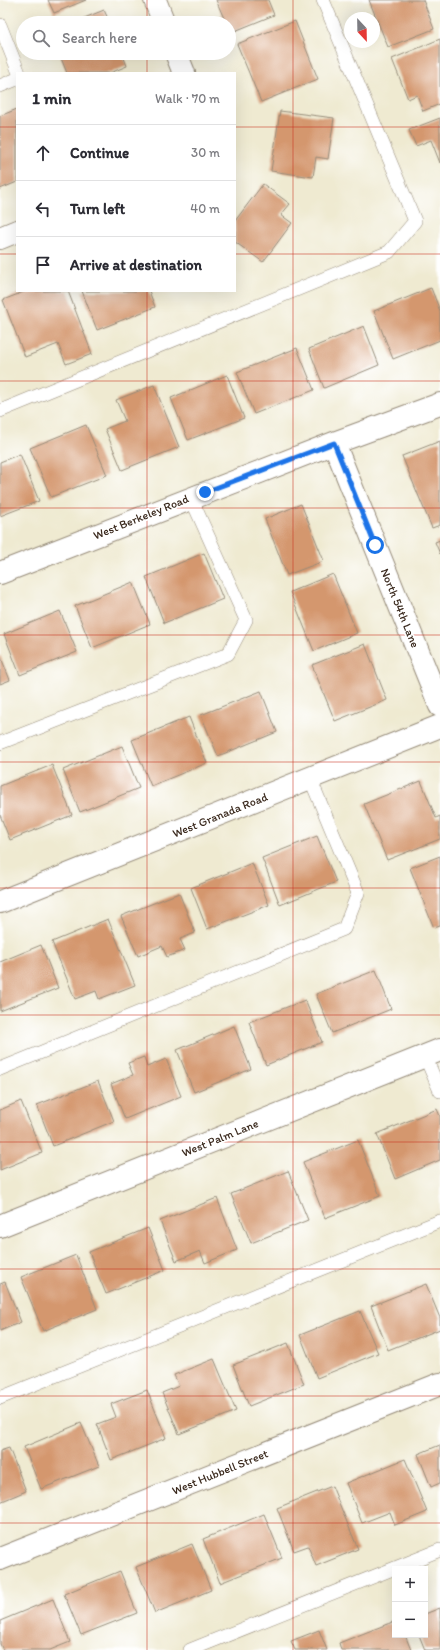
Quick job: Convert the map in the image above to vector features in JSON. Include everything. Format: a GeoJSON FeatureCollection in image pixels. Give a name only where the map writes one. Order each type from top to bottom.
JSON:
{"type":"FeatureCollection","features":[{"type":"Feature","properties":{"kind":"street"},"geometry":{"type":"LineString","coordinates":[[155,0],[161,16]]}},
{"type":"Feature","properties":{"kind":"street"},"geometry":{"type":"LineString","coordinates":[[179,60],[184,72]]}},
{"type":"Feature","properties":{"kind":"street"},"geometry":{"type":"LineString","coordinates":[[0,238],[16,231]]}},
{"type":"Feature","properties":{"kind":"street","name":"West Berkeley Road"},"geometry":{"type":"LineString","coordinates":[[0,573],[190,498],[440,404]]}},
{"type":"Feature","properties":{"kind":"street","name":"North 54th Lane"},"geometry":{"type":"LineString","coordinates":[[334,443],[440,706]]}},
{"type":"Feature","properties":{"kind":"street","name":"West Granada Road"},"geometry":{"type":"LineString","coordinates":[[0,902],[440,726]]}},
{"type":"Feature","properties":{"kind":"street","name":"West Palm Lane"},"geometry":{"type":"LineString","coordinates":[[0,1226],[433,1053]]}},
{"type":"Feature","properties":{"kind":"street","name":"West Hubbell Street"},"geometry":{"type":"LineString","coordinates":[[0,1559],[440,1384]]}},
{"type":"Feature","properties":{"kind":"lane"},"geometry":{"type":"LineString","coordinates":[[0,411],[389,252],[415,221],[323,0]]}},
{"type":"Feature","properties":{"kind":"lane"},"geometry":{"type":"LineString","coordinates":[[0,25],[19,72]]}},
{"type":"Feature","properties":{"kind":"lane"},"geometry":{"type":"LineString","coordinates":[[0,86],[16,79]]}},
{"type":"Feature","properties":{"kind":"lane"},"geometry":{"type":"LineString","coordinates":[[0,743],[228,654],[246,620],[190,498]]}},
{"type":"Feature","properties":{"kind":"lane"},"geometry":{"type":"LineString","coordinates":[[0,1069],[344,928],[358,893],[310,778]]}},
{"type":"Feature","properties":{"kind":"lane"},"geometry":{"type":"LineString","coordinates":[[433,1053],[440,1091]]}},
{"type":"Feature","properties":{"kind":"lane"},"geometry":{"type":"LineString","coordinates":[[0,1398],[440,1221]]}},
{"type":"Feature","properties":{"kind":"lane"},"geometry":{"type":"LineString","coordinates":[[190,1650],[440,1550]]}},
{"type":"Feature","properties":{"kind":"building"},"geometry":{"type":"Polygon","coordinates":[[[48,0],[86,0],[54,13],[48,0]]]}},
{"type":"Feature","properties":{"kind":"building"},"geometry":{"type":"Polygon","coordinates":[[[216,0],[268,0],[274,15],[236,31],[236,16],[223,16],[216,0]]]}},
{"type":"Feature","properties":{"kind":"building"},"geometry":{"type":"Polygon","coordinates":[[[369,0],[423,0],[434,29],[388,47],[380,27],[380,12],[374,12],[369,0]]]}},
{"type":"Feature","properties":{"kind":"building"},"geometry":{"type":"Polygon","coordinates":[[[104,10],[107,16],[89,16],[104,10]]]}},
{"type":"Feature","properties":{"kind":"building"},"geometry":{"type":"Polygon","coordinates":[[[295,21],[318,79],[261,102],[237,44],[295,21]]]}},
{"type":"Feature","properties":{"kind":"building"},"geometry":{"type":"Polygon","coordinates":[[[440,39],[440,104],[423,111],[417,95],[408,99],[392,59],[440,39]]]}},
{"type":"Feature","properties":{"kind":"building"},"geometry":{"type":"Polygon","coordinates":[[[62,60],[125,60],[127,66],[112,72],[67,72],[62,60]]]}},
{"type":"Feature","properties":{"kind":"building"},"geometry":{"type":"Polygon","coordinates":[[[16,109],[16,182],[0,189],[0,116],[16,109]]]}},
{"type":"Feature","properties":{"kind":"building"},"geometry":{"type":"Polygon","coordinates":[[[280,111],[334,118],[328,159],[316,157],[313,177],[271,171],[280,111]]]}},
{"type":"Feature","properties":{"kind":"building"},"geometry":{"type":"Polygon","coordinates":[[[440,118],[440,163],[431,140],[416,146],[409,130],[440,118]]]}},
{"type":"Feature","properties":{"kind":"building"},"geometry":{"type":"Polygon","coordinates":[[[263,184],[290,204],[281,215],[292,223],[263,262],[236,243],[236,220],[263,184]]]}},
{"type":"Feature","properties":{"kind":"building"},"geometry":{"type":"Polygon","coordinates":[[[431,288],[440,311],[440,340],[393,359],[374,311],[431,288]]]}},
{"type":"Feature","properties":{"kind":"building"},"geometry":{"type":"Polygon","coordinates":[[[23,292],[68,292],[92,354],[66,364],[58,344],[25,357],[3,300],[23,292]]]}},
{"type":"Feature","properties":{"kind":"building"},"geometry":{"type":"Polygon","coordinates":[[[82,292],[149,292],[155,307],[97,330],[82,292]]]}},
{"type":"Feature","properties":{"kind":"building"},"geometry":{"type":"Polygon","coordinates":[[[364,326],[379,365],[324,388],[309,349],[364,326]]]}},
{"type":"Feature","properties":{"kind":"building"},"geometry":{"type":"Polygon","coordinates":[[[297,348],[314,390],[254,414],[237,372],[297,348]]]}},
{"type":"Feature","properties":{"kind":"building"},"geometry":{"type":"Polygon","coordinates":[[[227,375],[244,418],[188,440],[171,398],[227,375]]]}},
{"type":"Feature","properties":{"kind":"building"},"geometry":{"type":"Polygon","coordinates":[[[154,385],[179,447],[122,470],[105,429],[125,421],[116,400],[154,385]]]}},
{"type":"Feature","properties":{"kind":"building"},"geometry":{"type":"Polygon","coordinates":[[[86,425],[107,475],[51,497],[30,448],[86,425]]]}},
{"type":"Feature","properties":{"kind":"building"},"geometry":{"type":"Polygon","coordinates":[[[440,441],[440,525],[432,528],[402,456],[440,441]]]}},
{"type":"Feature","properties":{"kind":"building"},"geometry":{"type":"Polygon","coordinates":[[[20,454],[39,501],[0,516],[0,462],[20,454]]]}},
{"type":"Feature","properties":{"kind":"building"},"geometry":{"type":"Polygon","coordinates":[[[301,504],[324,561],[287,575],[265,519],[301,504]]]}},
{"type":"Feature","properties":{"kind":"building"},"geometry":{"type":"Polygon","coordinates":[[[440,540],[440,554],[435,542],[440,540]]]}},
{"type":"Feature","properties":{"kind":"building"},"geometry":{"type":"Polygon","coordinates":[[[204,553],[223,599],[164,623],[146,577],[204,553]]]}},
{"type":"Feature","properties":{"kind":"building"},"geometry":{"type":"Polygon","coordinates":[[[333,574],[357,633],[314,651],[290,592],[333,574]]]}},
{"type":"Feature","properties":{"kind":"building"},"geometry":{"type":"Polygon","coordinates":[[[133,582],[150,624],[92,648],[75,606],[133,582]]]}},
{"type":"Feature","properties":{"kind":"building"},"geometry":{"type":"Polygon","coordinates":[[[60,611],[77,652],[20,675],[4,634],[60,611]]]}},
{"type":"Feature","properties":{"kind":"building"},"geometry":{"type":"Polygon","coordinates":[[[365,644],[387,700],[335,721],[312,665],[365,644]]]}},
{"type":"Feature","properties":{"kind":"building"},"geometry":{"type":"Polygon","coordinates":[[[0,655],[10,680],[0,684],[0,655]]]}},
{"type":"Feature","properties":{"kind":"building"},"geometry":{"type":"Polygon","coordinates":[[[261,691],[277,732],[218,756],[201,715],[261,691]]]}},
{"type":"Feature","properties":{"kind":"building"},"geometry":{"type":"Polygon","coordinates":[[[189,717],[207,763],[151,786],[132,740],[189,717]]]}},
{"type":"Feature","properties":{"kind":"building"},"geometry":{"type":"Polygon","coordinates":[[[122,746],[139,788],[80,812],[63,770],[122,746]]]}},
{"type":"Feature","properties":{"kind":"building"},"geometry":{"type":"Polygon","coordinates":[[[52,765],[72,815],[10,840],[0,815],[0,786],[52,765]]]}},
{"type":"Feature","properties":{"kind":"building"},"geometry":{"type":"Polygon","coordinates":[[[421,781],[436,818],[440,816],[440,839],[387,860],[364,804],[421,781]]]}},
{"type":"Feature","properties":{"kind":"building"},"geometry":{"type":"Polygon","coordinates":[[[317,836],[336,882],[280,905],[262,858],[317,836]]]}},
{"type":"Feature","properties":{"kind":"building"},"geometry":{"type":"Polygon","coordinates":[[[440,856],[440,926],[434,928],[410,868],[440,856]]]}},
{"type":"Feature","properties":{"kind":"building"},"geometry":{"type":"Polygon","coordinates":[[[252,863],[269,905],[207,929],[191,888],[252,863]]]}},
{"type":"Feature","properties":{"kind":"building"},"geometry":{"type":"Polygon","coordinates":[[[179,893],[195,933],[180,939],[185,950],[167,957],[162,946],[138,956],[121,916],[179,893]]]}},
{"type":"Feature","properties":{"kind":"building"},"geometry":{"type":"Polygon","coordinates":[[[108,919],[135,985],[99,999],[96,991],[75,999],[52,942],[108,919]]]}},
{"type":"Feature","properties":{"kind":"building"},"geometry":{"type":"Polygon","coordinates":[[[41,945],[58,988],[0,1011],[0,962],[41,945]]]}},
{"type":"Feature","properties":{"kind":"building"},"geometry":{"type":"Polygon","coordinates":[[[376,970],[391,1009],[332,1033],[316,994],[376,970]]]}},
{"type":"Feature","properties":{"kind":"building"},"geometry":{"type":"Polygon","coordinates":[[[305,1000],[322,1042],[266,1065],[249,1022],[305,1000]]]}},
{"type":"Feature","properties":{"kind":"building"},"geometry":{"type":"Polygon","coordinates":[[[234,1026],[251,1069],[194,1092],[177,1050],[234,1026]]]}},
{"type":"Feature","properties":{"kind":"building"},"geometry":{"type":"Polygon","coordinates":[[[144,1057],[147,1067],[166,1059],[181,1096],[125,1119],[111,1084],[133,1075],[128,1063],[144,1057]]]}},
{"type":"Feature","properties":{"kind":"building"},"geometry":{"type":"Polygon","coordinates":[[[98,1081],[114,1121],[53,1146],[37,1105],[98,1081]]]}},
{"type":"Feature","properties":{"kind":"building"},"geometry":{"type":"Polygon","coordinates":[[[21,1101],[42,1153],[0,1170],[0,1110],[21,1101]]]}},
{"type":"Feature","properties":{"kind":"building"},"geometry":{"type":"Polygon","coordinates":[[[437,1109],[440,1116],[440,1160],[395,1179],[377,1134],[437,1109]]]}},
{"type":"Feature","properties":{"kind":"building"},"geometry":{"type":"Polygon","coordinates":[[[358,1140],[380,1196],[325,1218],[303,1162],[358,1140]]]}},
{"type":"Feature","properties":{"kind":"building"},"geometry":{"type":"Polygon","coordinates":[[[288,1171],[308,1220],[251,1243],[231,1194],[288,1171]]]}},
{"type":"Feature","properties":{"kind":"building"},"geometry":{"type":"Polygon","coordinates":[[[217,1198],[237,1250],[205,1263],[200,1251],[176,1261],[160,1221],[217,1198]]]}},
{"type":"Feature","properties":{"kind":"building"},"geometry":{"type":"Polygon","coordinates":[[[148,1228],[165,1270],[106,1294],[89,1252],[148,1228]]]}},
{"type":"Feature","properties":{"kind":"building"},"geometry":{"type":"Polygon","coordinates":[[[76,1255],[97,1309],[43,1331],[21,1277],[76,1255]]]}},
{"type":"Feature","properties":{"kind":"building"},"geometry":{"type":"Polygon","coordinates":[[[5,1282],[21,1322],[0,1331],[0,1284],[5,1282]]]}},
{"type":"Feature","properties":{"kind":"building"},"geometry":{"type":"Polygon","coordinates":[[[426,1284],[440,1318],[440,1329],[388,1350],[371,1306],[426,1284]]]}},
{"type":"Feature","properties":{"kind":"building"},"geometry":{"type":"Polygon","coordinates":[[[360,1311],[378,1353],[317,1378],[300,1335],[360,1311]]]}},
{"type":"Feature","properties":{"kind":"building"},"geometry":{"type":"Polygon","coordinates":[[[288,1343],[304,1384],[249,1406],[233,1365],[288,1343]]]}},
{"type":"Feature","properties":{"kind":"building"},"geometry":{"type":"Polygon","coordinates":[[[214,1359],[236,1411],[179,1434],[162,1393],[179,1386],[174,1375],[214,1359]]]}},
{"type":"Feature","properties":{"kind":"building"},"geometry":{"type":"Polygon","coordinates":[[[147,1390],[166,1438],[111,1460],[97,1424],[116,1417],[111,1404],[147,1390]]]}},
{"type":"Feature","properties":{"kind":"building"},"geometry":{"type":"Polygon","coordinates":[[[81,1423],[99,1466],[41,1489],[24,1447],[81,1423]]]}},
{"type":"Feature","properties":{"kind":"building"},"geometry":{"type":"Polygon","coordinates":[[[440,1445],[440,1483],[431,1487],[418,1454],[440,1445]]]}},
{"type":"Feature","properties":{"kind":"building"},"geometry":{"type":"Polygon","coordinates":[[[9,1448],[26,1491],[0,1502],[0,1451],[9,1448]]]}},
{"type":"Feature","properties":{"kind":"building"},"geometry":{"type":"Polygon","coordinates":[[[405,1459],[427,1512],[395,1525],[390,1512],[362,1523],[346,1483],[405,1459]]]}},
{"type":"Feature","properties":{"kind":"building"},"geometry":{"type":"Polygon","coordinates":[[[332,1486],[358,1549],[316,1566],[308,1546],[294,1551],[277,1508],[332,1486]]]}},
{"type":"Feature","properties":{"kind":"building"},"geometry":{"type":"Polygon","coordinates":[[[264,1514],[282,1558],[220,1583],[203,1539],[264,1514]]]}},
{"type":"Feature","properties":{"kind":"building"},"geometry":{"type":"Polygon","coordinates":[[[192,1544],[211,1590],[155,1613],[136,1567],[192,1544]]]}},
{"type":"Feature","properties":{"kind":"building"},"geometry":{"type":"Polygon","coordinates":[[[120,1571],[137,1613],[81,1635],[64,1594],[120,1571]]]}},
{"type":"Feature","properties":{"kind":"building"},"geometry":{"type":"Polygon","coordinates":[[[53,1599],[70,1642],[50,1650],[3,1650],[0,1644],[0,1621],[53,1599]]]}},
{"type":"Feature","properties":{"kind":"building"},"geometry":{"type":"Polygon","coordinates":[[[440,1608],[440,1650],[425,1650],[420,1638],[428,1638],[428,1613],[440,1608]]]}},
{"type":"Feature","properties":{"kind":"building"},"geometry":{"type":"Polygon","coordinates":[[[392,1622],[392,1638],[406,1638],[411,1650],[341,1650],[339,1643],[392,1622]]]}},
{"type":"Feature","properties":{"kind":"building"},"geometry":{"type":"Polygon","coordinates":[[[319,1630],[327,1650],[295,1650],[291,1641],[319,1630]]]}},
{"type":"Feature","properties":{"kind":"route"},"geometry":{"type":"LineString","coordinates":[[205,492],[334,443],[375,545]]}}]}
